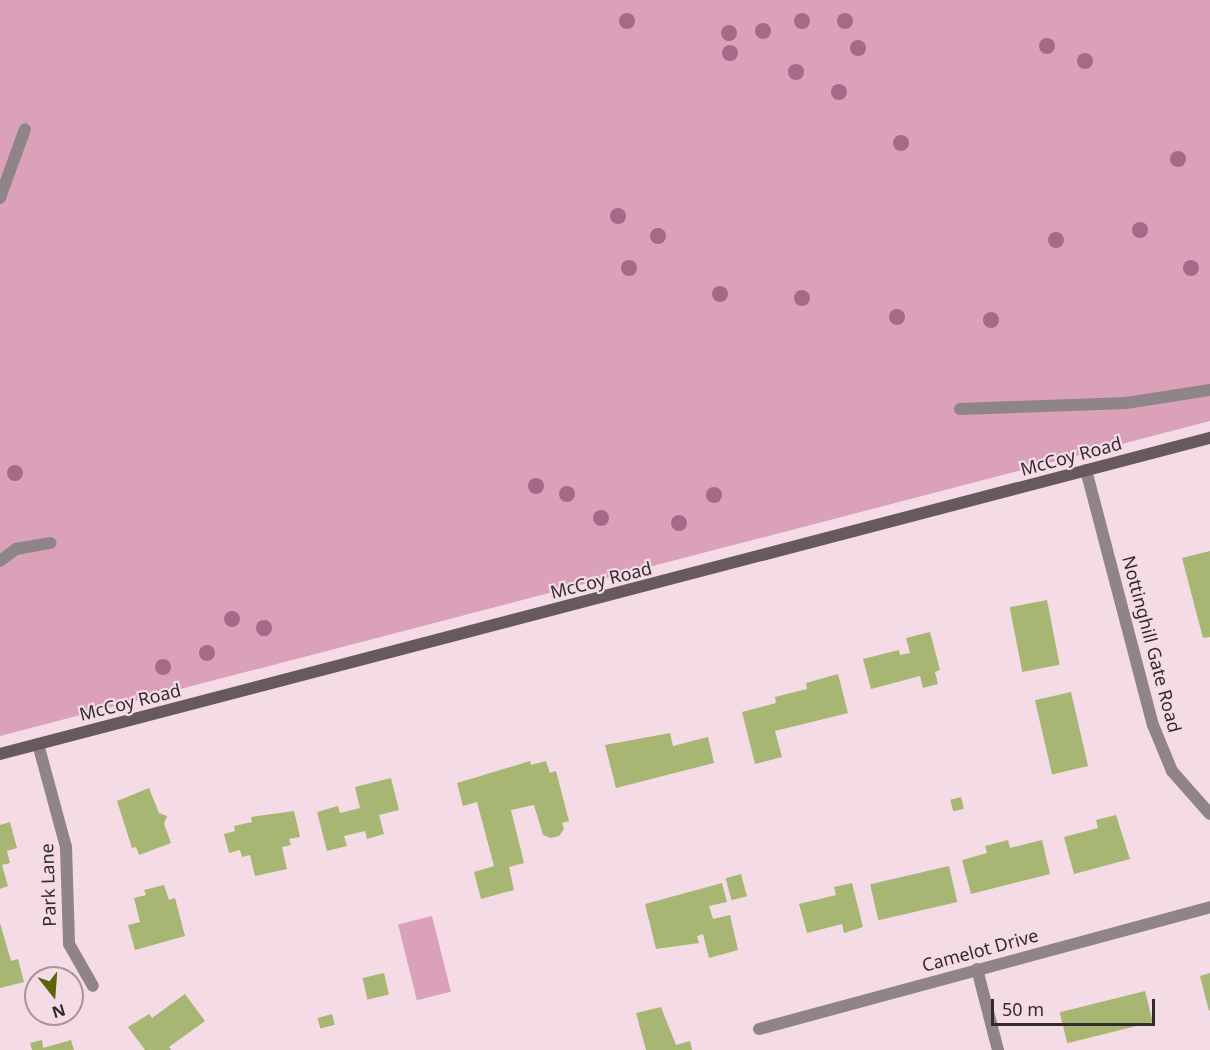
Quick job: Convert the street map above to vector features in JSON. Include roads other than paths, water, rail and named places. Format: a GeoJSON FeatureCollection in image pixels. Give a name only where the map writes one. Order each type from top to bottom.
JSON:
{"type":"FeatureCollection","features":[{"type":"Feature","properties":{"kind":"main road","name":"McCoy Road"},"geometry":{"type":"LineString","coordinates":[[0,754],[1210,438]]}},
{"type":"Feature","properties":{"kind":"street"},"geometry":{"type":"LineString","coordinates":[[0,198],[25,129]]}},
{"type":"Feature","properties":{"kind":"street"},"geometry":{"type":"LineString","coordinates":[[960,408],[1126,403],[1210,390]]}},
{"type":"Feature","properties":{"kind":"street","name":"Nottinghill Gate Road"},"geometry":{"type":"LineString","coordinates":[[1086,470],[1153,725],[1172,771],[1210,814]]}},
{"type":"Feature","properties":{"kind":"street"},"geometry":{"type":"LineString","coordinates":[[0,561],[16,549],[50,543]]}},
{"type":"Feature","properties":{"kind":"street","name":"Park Lane"},"geometry":{"type":"LineString","coordinates":[[38,744],[66,847],[69,944],[93,986]]}},
{"type":"Feature","properties":{"kind":"street","name":"Camelot Drive"},"geometry":{"type":"LineString","coordinates":[[759,1029],[1210,907]]}},
{"type":"Feature","properties":{"kind":"street"},"geometry":{"type":"LineString","coordinates":[[977,969],[998,1050]]}}]}
